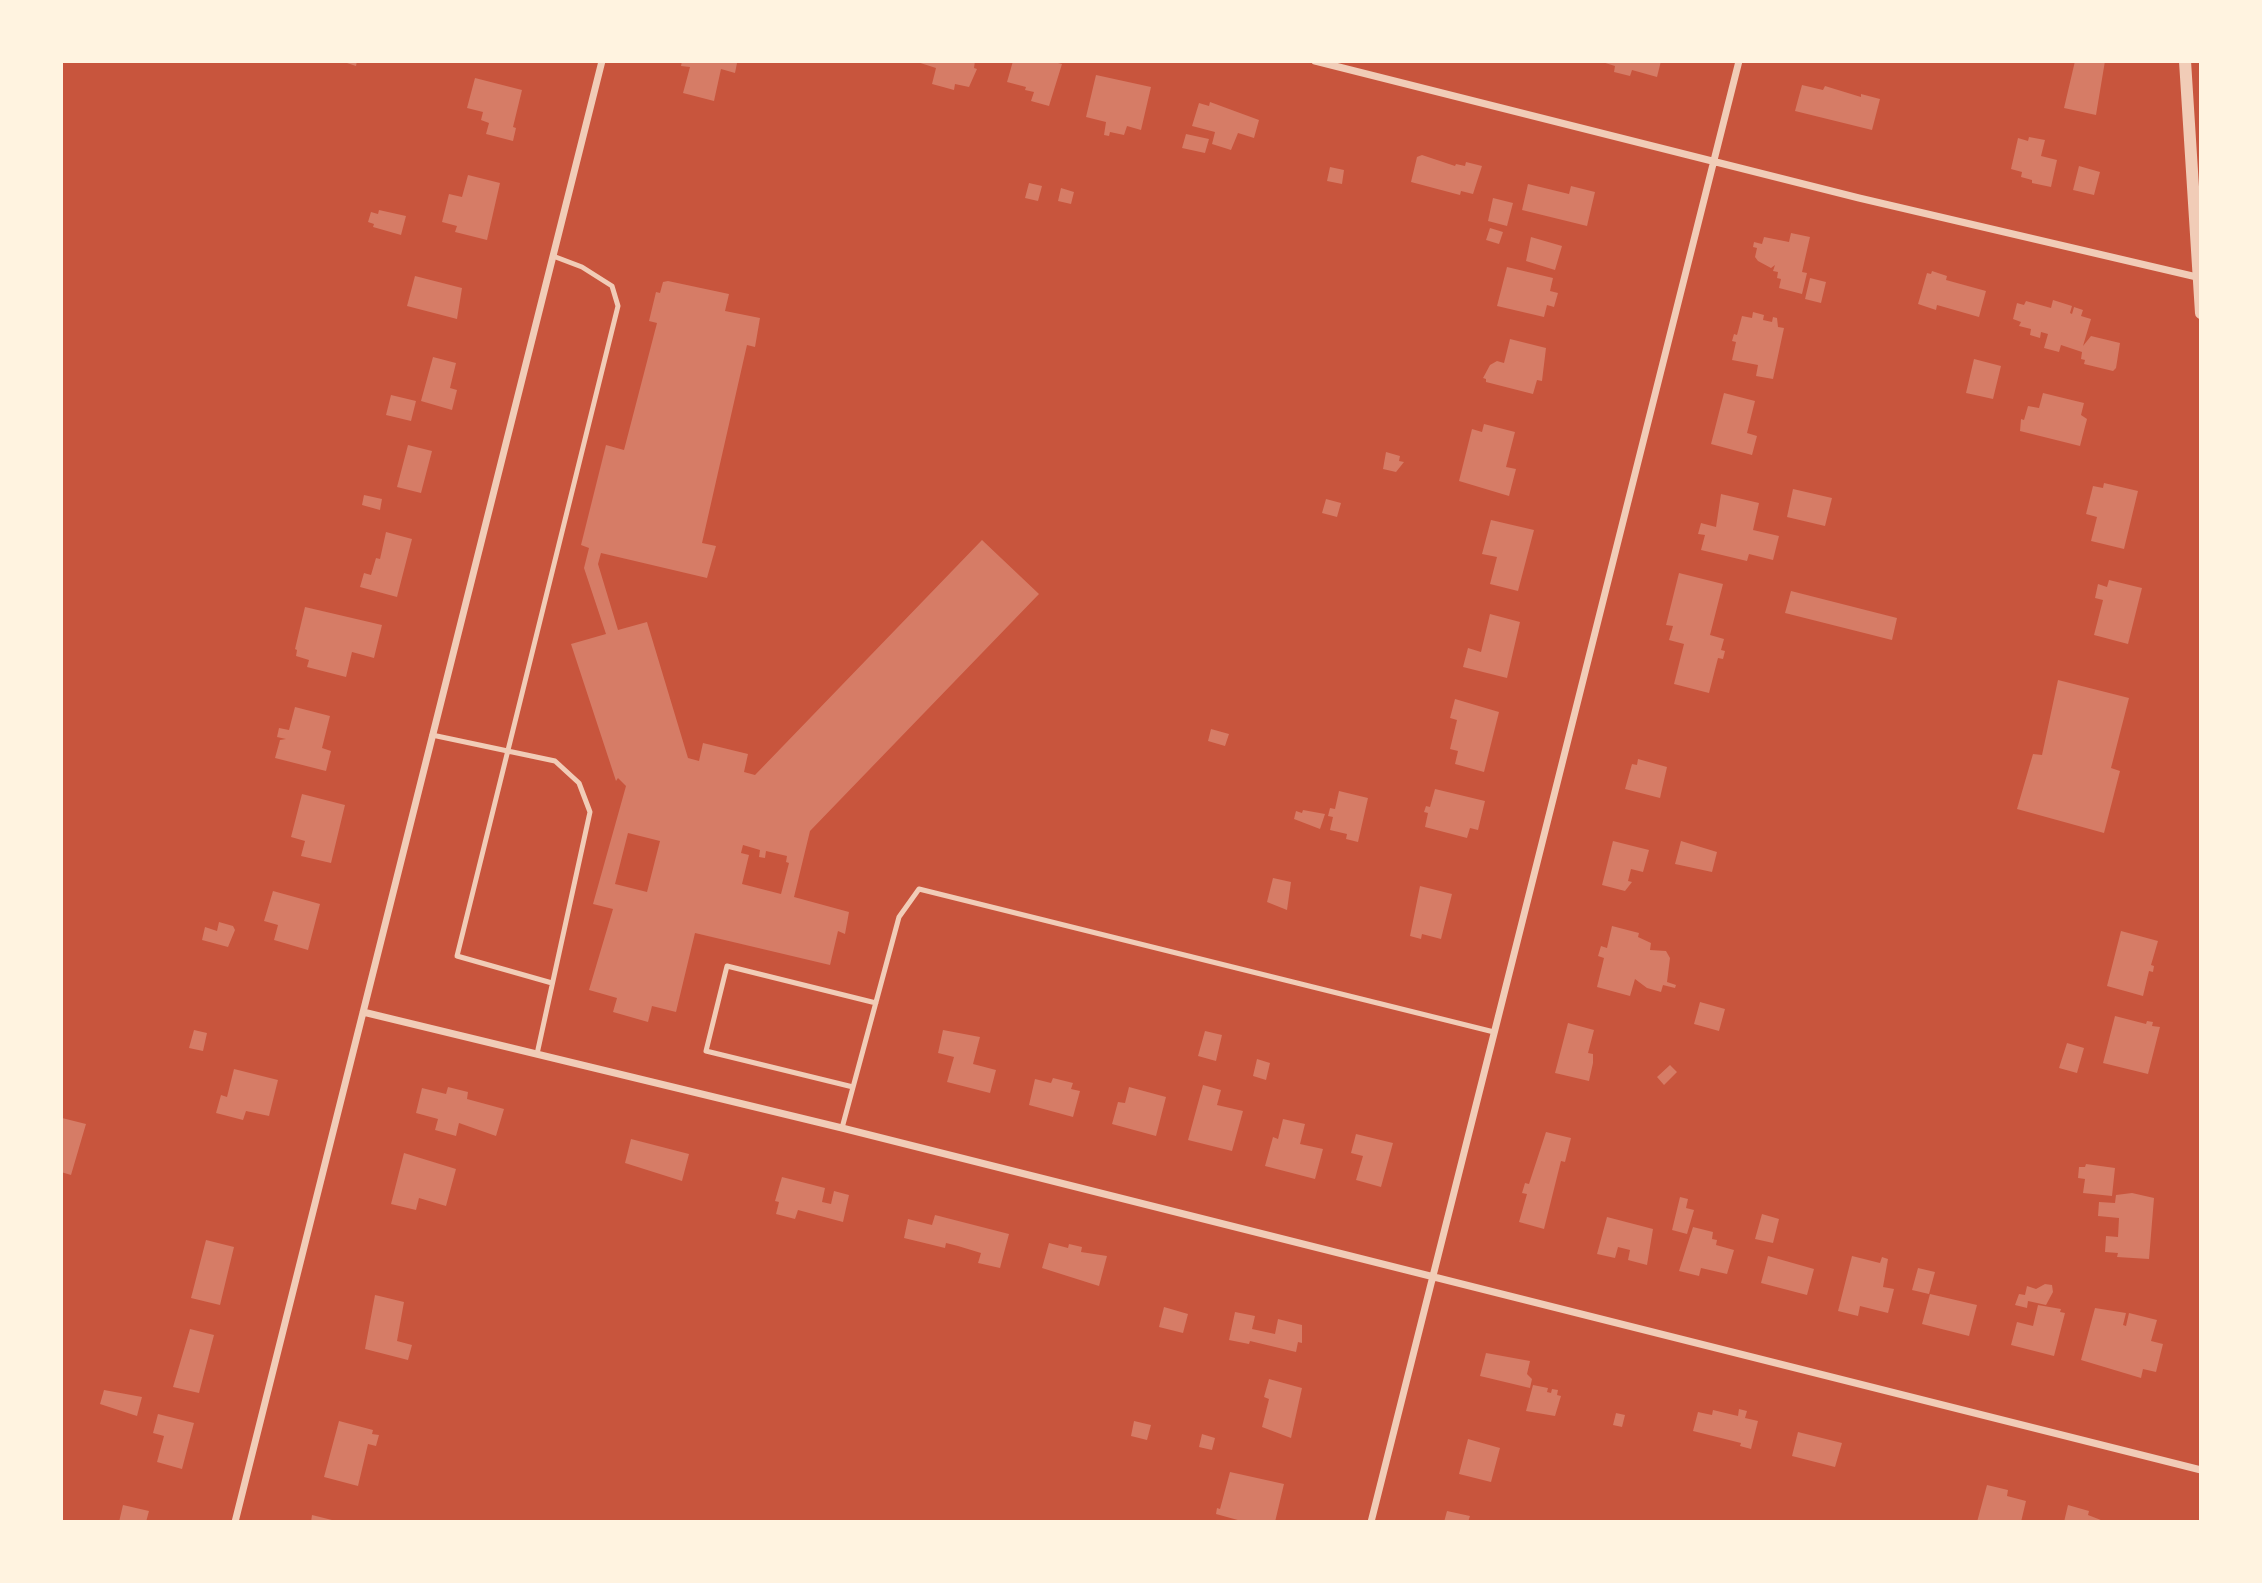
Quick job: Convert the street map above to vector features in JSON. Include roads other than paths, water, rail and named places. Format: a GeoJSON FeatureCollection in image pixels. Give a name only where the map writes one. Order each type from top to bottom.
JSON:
{"type":"FeatureCollection","features":[{"type":"Feature","properties":{"kind":"street"},"geometry":{"type":"LineString","coordinates":[[234,1522],[602,61]]}},
{"type":"Feature","properties":{"kind":"street"},"geometry":{"type":"LineString","coordinates":[[1315,61],[2200,278]]}},
{"type":"Feature","properties":{"kind":"street"},"geometry":{"type":"LineString","coordinates":[[1371,1522],[1739,61]]}},
{"type":"Feature","properties":{"kind":"street"},"geometry":{"type":"LineString","coordinates":[[2185,61],[2201,313]]}},
{"type":"Feature","properties":{"kind":"street"},"geometry":{"type":"LineString","coordinates":[[363,1012],[842,1128],[2201,1470]]}},
{"type":"Feature","properties":{"kind":"lane"},"geometry":{"type":"LineString","coordinates":[[552,983],[457,956],[618,306],[612,286],[583,267],[553,256]]}},
{"type":"Feature","properties":{"kind":"lane"},"geometry":{"type":"LineString","coordinates":[[432,735],[555,761],[579,783],[590,812],[537,1054]]}},
{"type":"Feature","properties":{"kind":"lane"},"geometry":{"type":"LineString","coordinates":[[842,1128],[899,917],[919,889],[1494,1032]]}},
{"type":"Feature","properties":{"kind":"lane"},"geometry":{"type":"LineString","coordinates":[[853,1087],[706,1051],[727,967],[876,1003]]}}]}
